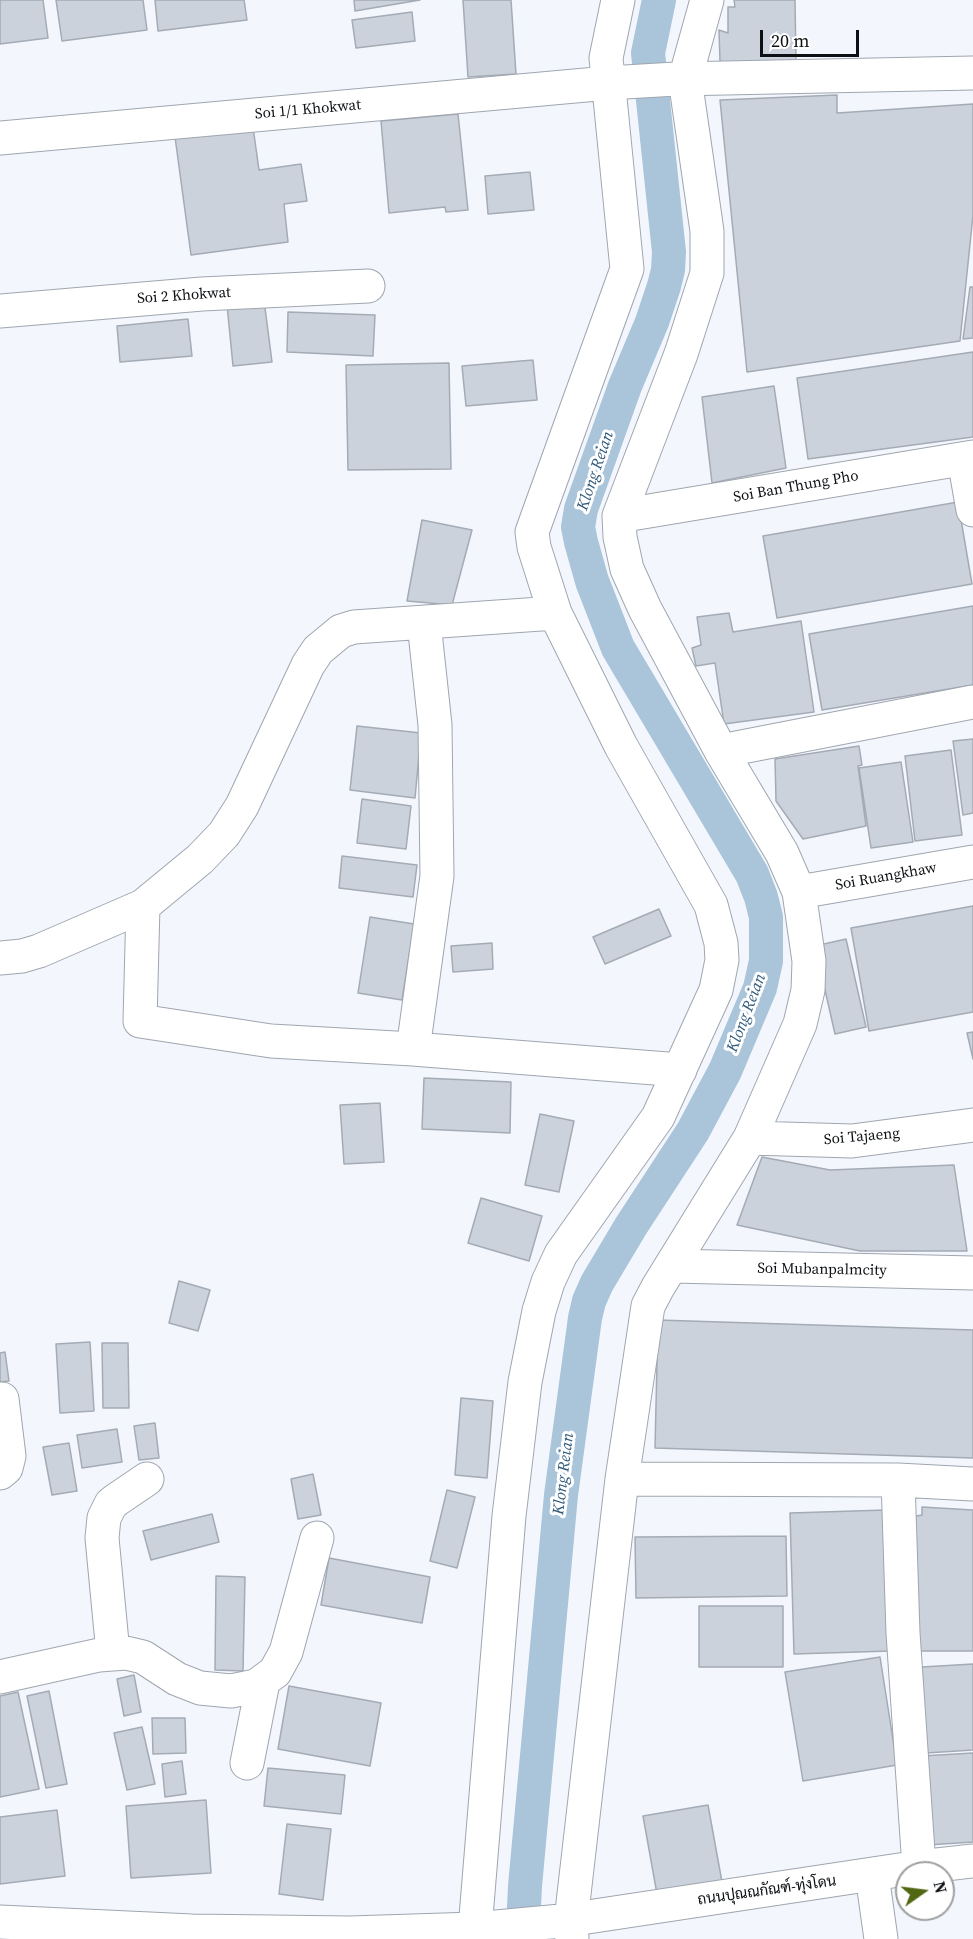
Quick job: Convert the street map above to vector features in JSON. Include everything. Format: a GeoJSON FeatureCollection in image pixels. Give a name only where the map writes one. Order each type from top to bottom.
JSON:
{"type":"FeatureCollection","features":[{"type":"Feature","properties":{"kind":"street"},"geometry":{"type":"LineString","coordinates":[[481,1932],[509,1516],[525,1382],[539,1311],[548,1282],[561,1254],[658,1117],[720,977],[721,943],[711,905],[621,746],[555,613],[531,531],[627,268],[612,83],[606,58],[618,0]]}},
{"type":"Feature","properties":{"kind":"street"},"geometry":{"type":"LineString","coordinates":[[568,1927],[622,1479],[648,1306],[750,1138],[786,1059],[805,1007],[808,990],[809,961],[799,892],[782,854],[721,751],[645,609],[627,569],[620,537],[619,516],[681,354],[707,273],[707,231],[680,80],[707,0]]}},
{"type":"Feature","properties":{"kind":"street","name":"Soi 1/1 Khokwat"},"geometry":{"type":"LineString","coordinates":[[0,138],[612,83],[973,73]]}},
{"type":"Feature","properties":{"kind":"street","name":"Soi 2 Khokwat"},"geometry":{"type":"LineString","coordinates":[[0,311],[202,294],[368,286]]}},
{"type":"Feature","properties":{"kind":"street"},"geometry":{"type":"LineString","coordinates":[[969,458],[973,510]]}},
{"type":"Feature","properties":{"kind":"street","name":"Soi Ban Thung Pho"},"geometry":{"type":"LineString","coordinates":[[619,516],[969,458]]}},
{"type":"Feature","properties":{"kind":"street"},"geometry":{"type":"LineString","coordinates":[[0,958],[22,956],[39,951],[143,906],[200,859],[233,821],[308,665],[318,650],[341,632],[354,627],[555,613]]}},
{"type":"Feature","properties":{"kind":"street"},"geometry":{"type":"LineString","coordinates":[[412,1048],[437,876],[435,724],[424,623]]}},
{"type":"Feature","properties":{"kind":"street"},"geometry":{"type":"LineString","coordinates":[[721,751],[973,702]]}},
{"type":"Feature","properties":{"kind":"street","name":"Soi Ruangkhaw"},"geometry":{"type":"LineString","coordinates":[[799,892],[973,862]]}},
{"type":"Feature","properties":{"kind":"street"},"geometry":{"type":"LineString","coordinates":[[143,906],[140,1021],[272,1041],[412,1048],[680,1070]]}},
{"type":"Feature","properties":{"kind":"street","name":"Soi Tajaeng"},"geometry":{"type":"LineString","coordinates":[[750,1138],[852,1141],[973,1125]]}},
{"type":"Feature","properties":{"kind":"street","name":"Soi Mubanpalmcity"},"geometry":{"type":"LineString","coordinates":[[672,1266],[973,1273]]}},
{"type":"Feature","properties":{"kind":"street"},"geometry":{"type":"LineString","coordinates":[[0,1473],[6,1468],[9,1456],[2,1399]]}},
{"type":"Feature","properties":{"kind":"street"},"geometry":{"type":"LineString","coordinates":[[113,1653],[102,1538],[104,1518],[111,1504],[147,1479]]}},
{"type":"Feature","properties":{"kind":"street"},"geometry":{"type":"LineString","coordinates":[[622,1479],[898,1480],[973,1484]]}},
{"type":"Feature","properties":{"kind":"street"},"geometry":{"type":"LineString","coordinates":[[898,1480],[903,1633],[919,1861]]}},
{"type":"Feature","properties":{"kind":"street"},"geometry":{"type":"LineString","coordinates":[[0,1677],[113,1653],[126,1653],[143,1657],[177,1680],[200,1688],[231,1692],[248,1689],[263,1682],[275,1672],[286,1652],[317,1538]]}},
{"type":"Feature","properties":{"kind":"street"},"geometry":{"type":"LineString","coordinates":[[247,1762],[263,1682]]}},
{"type":"Feature","properties":{"kind":"street","name":"ถนนปุณณกัณฑ์-ทุ่งโดน"},"geometry":{"type":"LineString","coordinates":[[955,1863],[973,1861]]}},
{"type":"Feature","properties":{"kind":"street","name":"ถนนปุณณกัณฑ์-ทุ่งโดน"},"geometry":{"type":"LineString","coordinates":[[0,1922],[192,1931],[481,1932],[568,1927],[895,1871]]}},
{"type":"Feature","properties":{"kind":"street"},"geometry":{"type":"LineString","coordinates":[[872,1875],[881,1939]]}},
{"type":"Feature","properties":{"kind":"building"},"geometry":{"type":"Polygon","coordinates":[[[0,0],[43,0],[48,38],[0,44],[0,0]]]}},
{"type":"Feature","properties":{"kind":"building"},"geometry":{"type":"Polygon","coordinates":[[[56,0],[143,0],[147,30],[62,41],[56,0]]]}},
{"type":"Feature","properties":{"kind":"building"},"geometry":{"type":"Polygon","coordinates":[[[155,0],[244,0],[247,20],[158,31],[155,0]]]}},
{"type":"Feature","properties":{"kind":"building"},"geometry":{"type":"Polygon","coordinates":[[[354,0],[420,0],[355,11],[354,0]]]}},
{"type":"Feature","properties":{"kind":"building"},"geometry":{"type":"Polygon","coordinates":[[[463,0],[511,0],[516,74],[468,77],[463,0]]]}},
{"type":"Feature","properties":{"kind":"building"},"geometry":{"type":"Polygon","coordinates":[[[734,0],[795,0],[796,61],[720,62],[719,30],[728,33],[728,7],[735,7],[734,0]]]}},
{"type":"Feature","properties":{"kind":"building"},"geometry":{"type":"Polygon","coordinates":[[[412,12],[415,41],[356,48],[352,20],[412,12]]]}},
{"type":"Feature","properties":{"kind":"building"},"geometry":{"type":"Polygon","coordinates":[[[837,95],[837,113],[973,104],[973,215],[960,341],[747,372],[720,100],[837,95]]]}},
{"type":"Feature","properties":{"kind":"building"},"geometry":{"type":"Polygon","coordinates":[[[458,114],[468,210],[446,212],[445,207],[389,213],[381,121],[458,114]]]}},
{"type":"Feature","properties":{"kind":"building"},"geometry":{"type":"Polygon","coordinates":[[[253,127],[259,170],[301,164],[307,201],[284,204],[288,242],[191,255],[175,137],[253,127]]]}},
{"type":"Feature","properties":{"kind":"building"},"geometry":{"type":"Polygon","coordinates":[[[530,172],[534,210],[488,214],[485,176],[530,172]]]}},
{"type":"Feature","properties":{"kind":"building"},"geometry":{"type":"Polygon","coordinates":[[[970,287],[973,287],[973,338],[963,339],[970,287]]]}},
{"type":"Feature","properties":{"kind":"building"},"geometry":{"type":"Polygon","coordinates":[[[264,300],[272,362],[233,366],[227,305],[264,300]]]}},
{"type":"Feature","properties":{"kind":"building"},"geometry":{"type":"Polygon","coordinates":[[[288,312],[375,315],[373,356],[287,352],[288,312]]]}},
{"type":"Feature","properties":{"kind":"building"},"geometry":{"type":"Polygon","coordinates":[[[188,319],[192,356],[120,362],[117,326],[188,319]]]}},
{"type":"Feature","properties":{"kind":"building"},"geometry":{"type":"Polygon","coordinates":[[[973,352],[973,437],[808,459],[797,378],[973,352]]]}},
{"type":"Feature","properties":{"kind":"building"},"geometry":{"type":"Polygon","coordinates":[[[533,360],[537,400],[466,406],[462,366],[533,360]]]}},
{"type":"Feature","properties":{"kind":"building"},"geometry":{"type":"Polygon","coordinates":[[[449,363],[451,469],[348,470],[346,365],[449,363]]]}},
{"type":"Feature","properties":{"kind":"building"},"geometry":{"type":"Polygon","coordinates":[[[774,386],[786,468],[712,483],[702,397],[774,386]]]}},
{"type":"Feature","properties":{"kind":"building"},"geometry":{"type":"Polygon","coordinates":[[[958,502],[972,584],[777,618],[763,536],[958,502]]]}},
{"type":"Feature","properties":{"kind":"building"},"geometry":{"type":"Polygon","coordinates":[[[422,520],[472,530],[452,605],[407,601],[422,520]]]}},
{"type":"Feature","properties":{"kind":"building"},"geometry":{"type":"Polygon","coordinates":[[[973,606],[973,685],[822,710],[809,634],[973,606]]]}},
{"type":"Feature","properties":{"kind":"building"},"geometry":{"type":"Polygon","coordinates":[[[729,613],[733,632],[801,621],[814,712],[724,724],[715,663],[696,666],[692,648],[701,645],[697,617],[729,613]]]}},
{"type":"Feature","properties":{"kind":"building"},"geometry":{"type":"Polygon","coordinates":[[[357,726],[421,733],[415,798],[350,790],[357,726]]]}},
{"type":"Feature","properties":{"kind":"building"},"geometry":{"type":"Polygon","coordinates":[[[973,739],[973,813],[963,815],[953,741],[973,739]]]}},
{"type":"Feature","properties":{"kind":"building"},"geometry":{"type":"Polygon","coordinates":[[[859,746],[862,765],[858,766],[866,826],[803,839],[776,801],[775,759],[859,746]]]}},
{"type":"Feature","properties":{"kind":"building"},"geometry":{"type":"Polygon","coordinates":[[[951,750],[962,835],[915,841],[905,756],[951,750]]]}},
{"type":"Feature","properties":{"kind":"building"},"geometry":{"type":"Polygon","coordinates":[[[901,762],[913,842],[871,848],[859,768],[901,762]]]}},
{"type":"Feature","properties":{"kind":"building"},"geometry":{"type":"Polygon","coordinates":[[[362,799],[411,806],[406,849],[357,843],[362,799]]]}},
{"type":"Feature","properties":{"kind":"building"},"geometry":{"type":"Polygon","coordinates":[[[342,856],[417,865],[413,897],[339,888],[342,856]]]}},
{"type":"Feature","properties":{"kind":"building"},"geometry":{"type":"Polygon","coordinates":[[[973,906],[973,1012],[869,1031],[851,928],[973,906]]]}},
{"type":"Feature","properties":{"kind":"building"},"geometry":{"type":"Polygon","coordinates":[[[659,909],[671,936],[605,964],[593,937],[659,909]]]}},
{"type":"Feature","properties":{"kind":"building"},"geometry":{"type":"Polygon","coordinates":[[[370,917],[414,924],[402,1000],[358,993],[370,917]]]}},
{"type":"Feature","properties":{"kind":"building"},"geometry":{"type":"Polygon","coordinates":[[[846,939],[866,1027],[835,1034],[815,946],[846,939]]]}},
{"type":"Feature","properties":{"kind":"building"},"geometry":{"type":"Polygon","coordinates":[[[492,943],[493,969],[453,972],[451,946],[492,943]]]}},
{"type":"Feature","properties":{"kind":"building"},"geometry":{"type":"Polygon","coordinates":[[[973,1032],[973,1059],[967,1033],[973,1032]]]}},
{"type":"Feature","properties":{"kind":"building"},"geometry":{"type":"Polygon","coordinates":[[[424,1078],[511,1082],[510,1133],[422,1129],[424,1078]]]}},
{"type":"Feature","properties":{"kind":"building"},"geometry":{"type":"Polygon","coordinates":[[[380,1103],[384,1162],[344,1164],[340,1105],[380,1103]]]}},
{"type":"Feature","properties":{"kind":"building"},"geometry":{"type":"Polygon","coordinates":[[[540,1114],[574,1121],[559,1192],[525,1185],[540,1114]]]}},
{"type":"Feature","properties":{"kind":"building"},"geometry":{"type":"Polygon","coordinates":[[[762,1157],[830,1170],[954,1165],[967,1251],[860,1251],[737,1225],[762,1157]]]}},
{"type":"Feature","properties":{"kind":"building"},"geometry":{"type":"Polygon","coordinates":[[[481,1198],[542,1216],[529,1261],[468,1243],[481,1198]]]}},
{"type":"Feature","properties":{"kind":"building"},"geometry":{"type":"Polygon","coordinates":[[[179,1281],[210,1290],[198,1331],[169,1323],[179,1281]]]}},
{"type":"Feature","properties":{"kind":"building"},"geometry":{"type":"Polygon","coordinates":[[[658,1320],[973,1330],[973,1458],[655,1448],[658,1320]]]}},
{"type":"Feature","properties":{"kind":"building"},"geometry":{"type":"Polygon","coordinates":[[[90,1342],[94,1411],[60,1413],[56,1344],[90,1342]]]}},
{"type":"Feature","properties":{"kind":"building"},"geometry":{"type":"Polygon","coordinates":[[[102,1343],[128,1343],[129,1408],[103,1408],[102,1343]]]}},
{"type":"Feature","properties":{"kind":"building"},"geometry":{"type":"Polygon","coordinates":[[[5,1352],[9,1381],[0,1382],[0,1353],[5,1352]]]}},
{"type":"Feature","properties":{"kind":"building"},"geometry":{"type":"Polygon","coordinates":[[[461,1398],[493,1401],[487,1478],[455,1475],[461,1398]]]}},
{"type":"Feature","properties":{"kind":"building"},"geometry":{"type":"Polygon","coordinates":[[[155,1423],[159,1458],[139,1460],[134,1426],[155,1423]]]}},
{"type":"Feature","properties":{"kind":"building"},"geometry":{"type":"Polygon","coordinates":[[[117,1429],[122,1462],[82,1468],[77,1435],[117,1429]]]}},
{"type":"Feature","properties":{"kind":"building"},"geometry":{"type":"Polygon","coordinates":[[[69,1443],[77,1491],[52,1495],[43,1447],[69,1443]]]}},
{"type":"Feature","properties":{"kind":"building"},"geometry":{"type":"Polygon","coordinates":[[[313,1474],[321,1515],[298,1519],[291,1479],[313,1474]]]}},
{"type":"Feature","properties":{"kind":"building"},"geometry":{"type":"Polygon","coordinates":[[[447,1490],[475,1497],[457,1568],[430,1561],[447,1490]]]}},
{"type":"Feature","properties":{"kind":"building"},"geometry":{"type":"Polygon","coordinates":[[[922,1507],[973,1510],[973,1651],[917,1651],[911,1517],[922,1515],[922,1507]]]}},
{"type":"Feature","properties":{"kind":"building"},"geometry":{"type":"Polygon","coordinates":[[[886,1510],[890,1651],[794,1654],[790,1513],[886,1510]]]}},
{"type":"Feature","properties":{"kind":"building"},"geometry":{"type":"Polygon","coordinates":[[[212,1514],[219,1542],[151,1560],[143,1531],[212,1514]]]}},
{"type":"Feature","properties":{"kind":"building"},"geometry":{"type":"Polygon","coordinates":[[[786,1536],[787,1596],[636,1598],[635,1537],[786,1536]]]}},
{"type":"Feature","properties":{"kind":"building"},"geometry":{"type":"Polygon","coordinates":[[[329,1558],[430,1577],[422,1623],[321,1605],[329,1558]]]}},
{"type":"Feature","properties":{"kind":"building"},"geometry":{"type":"Polygon","coordinates":[[[216,1576],[245,1577],[243,1671],[215,1670],[216,1576]]]}},
{"type":"Feature","properties":{"kind":"building"},"geometry":{"type":"Polygon","coordinates":[[[699,1606],[783,1606],[783,1667],[699,1667],[699,1606]]]}},
{"type":"Feature","properties":{"kind":"building"},"geometry":{"type":"Polygon","coordinates":[[[880,1657],[897,1765],[803,1781],[785,1672],[880,1657]]]}},
{"type":"Feature","properties":{"kind":"building"},"geometry":{"type":"Polygon","coordinates":[[[973,1664],[973,1750],[926,1753],[922,1667],[973,1664]]]}},
{"type":"Feature","properties":{"kind":"building"},"geometry":{"type":"Polygon","coordinates":[[[134,1675],[141,1712],[124,1716],[117,1679],[134,1675]]]}},
{"type":"Feature","properties":{"kind":"building"},"geometry":{"type":"Polygon","coordinates":[[[289,1686],[381,1703],[370,1766],[278,1749],[289,1686]]]}},
{"type":"Feature","properties":{"kind":"building"},"geometry":{"type":"Polygon","coordinates":[[[49,1691],[67,1784],[46,1788],[27,1696],[49,1691]]]}},
{"type":"Feature","properties":{"kind":"building"},"geometry":{"type":"Polygon","coordinates":[[[18,1692],[39,1789],[0,1797],[0,1696],[18,1692]]]}},
{"type":"Feature","properties":{"kind":"building"},"geometry":{"type":"Polygon","coordinates":[[[152,1718],[185,1718],[186,1753],[153,1754],[152,1718]]]}},
{"type":"Feature","properties":{"kind":"building"},"geometry":{"type":"Polygon","coordinates":[[[142,1727],[155,1784],[127,1790],[114,1733],[142,1727]]]}},
{"type":"Feature","properties":{"kind":"building"},"geometry":{"type":"Polygon","coordinates":[[[973,1753],[973,1842],[927,1845],[922,1756],[973,1753]]]}},
{"type":"Feature","properties":{"kind":"building"},"geometry":{"type":"Polygon","coordinates":[[[182,1761],[186,1794],[165,1797],[162,1764],[182,1761]]]}},
{"type":"Feature","properties":{"kind":"building"},"geometry":{"type":"Polygon","coordinates":[[[268,1768],[345,1775],[341,1814],[264,1806],[268,1768]]]}},
{"type":"Feature","properties":{"kind":"building"},"geometry":{"type":"Polygon","coordinates":[[[206,1800],[211,1873],[131,1878],[126,1806],[206,1800]]]}},
{"type":"Feature","properties":{"kind":"building"},"geometry":{"type":"Polygon","coordinates":[[[708,1805],[722,1882],[657,1894],[643,1816],[708,1805]]]}},
{"type":"Feature","properties":{"kind":"building"},"geometry":{"type":"Polygon","coordinates":[[[57,1810],[65,1876],[0,1884],[0,1817],[57,1810]]]}},
{"type":"Feature","properties":{"kind":"building"},"geometry":{"type":"Polygon","coordinates":[[[287,1824],[331,1829],[323,1900],[279,1894],[287,1824]]]}},
{"type":"Feature","properties":{"kind":"waterway","name":"Klong Reian"},"geometry":{"type":"LineString","coordinates":[[530,1939],[524,1907],[525,1886],[561,1495],[589,1301],[597,1283],[631,1226],[693,1131],[725,1071],[760,988],[766,961],[766,917],[752,874],[618,648],[592,581],[578,527],[581,509],[625,386],[652,322],[668,270],[669,252],[648,53],[659,0]]}}]}
